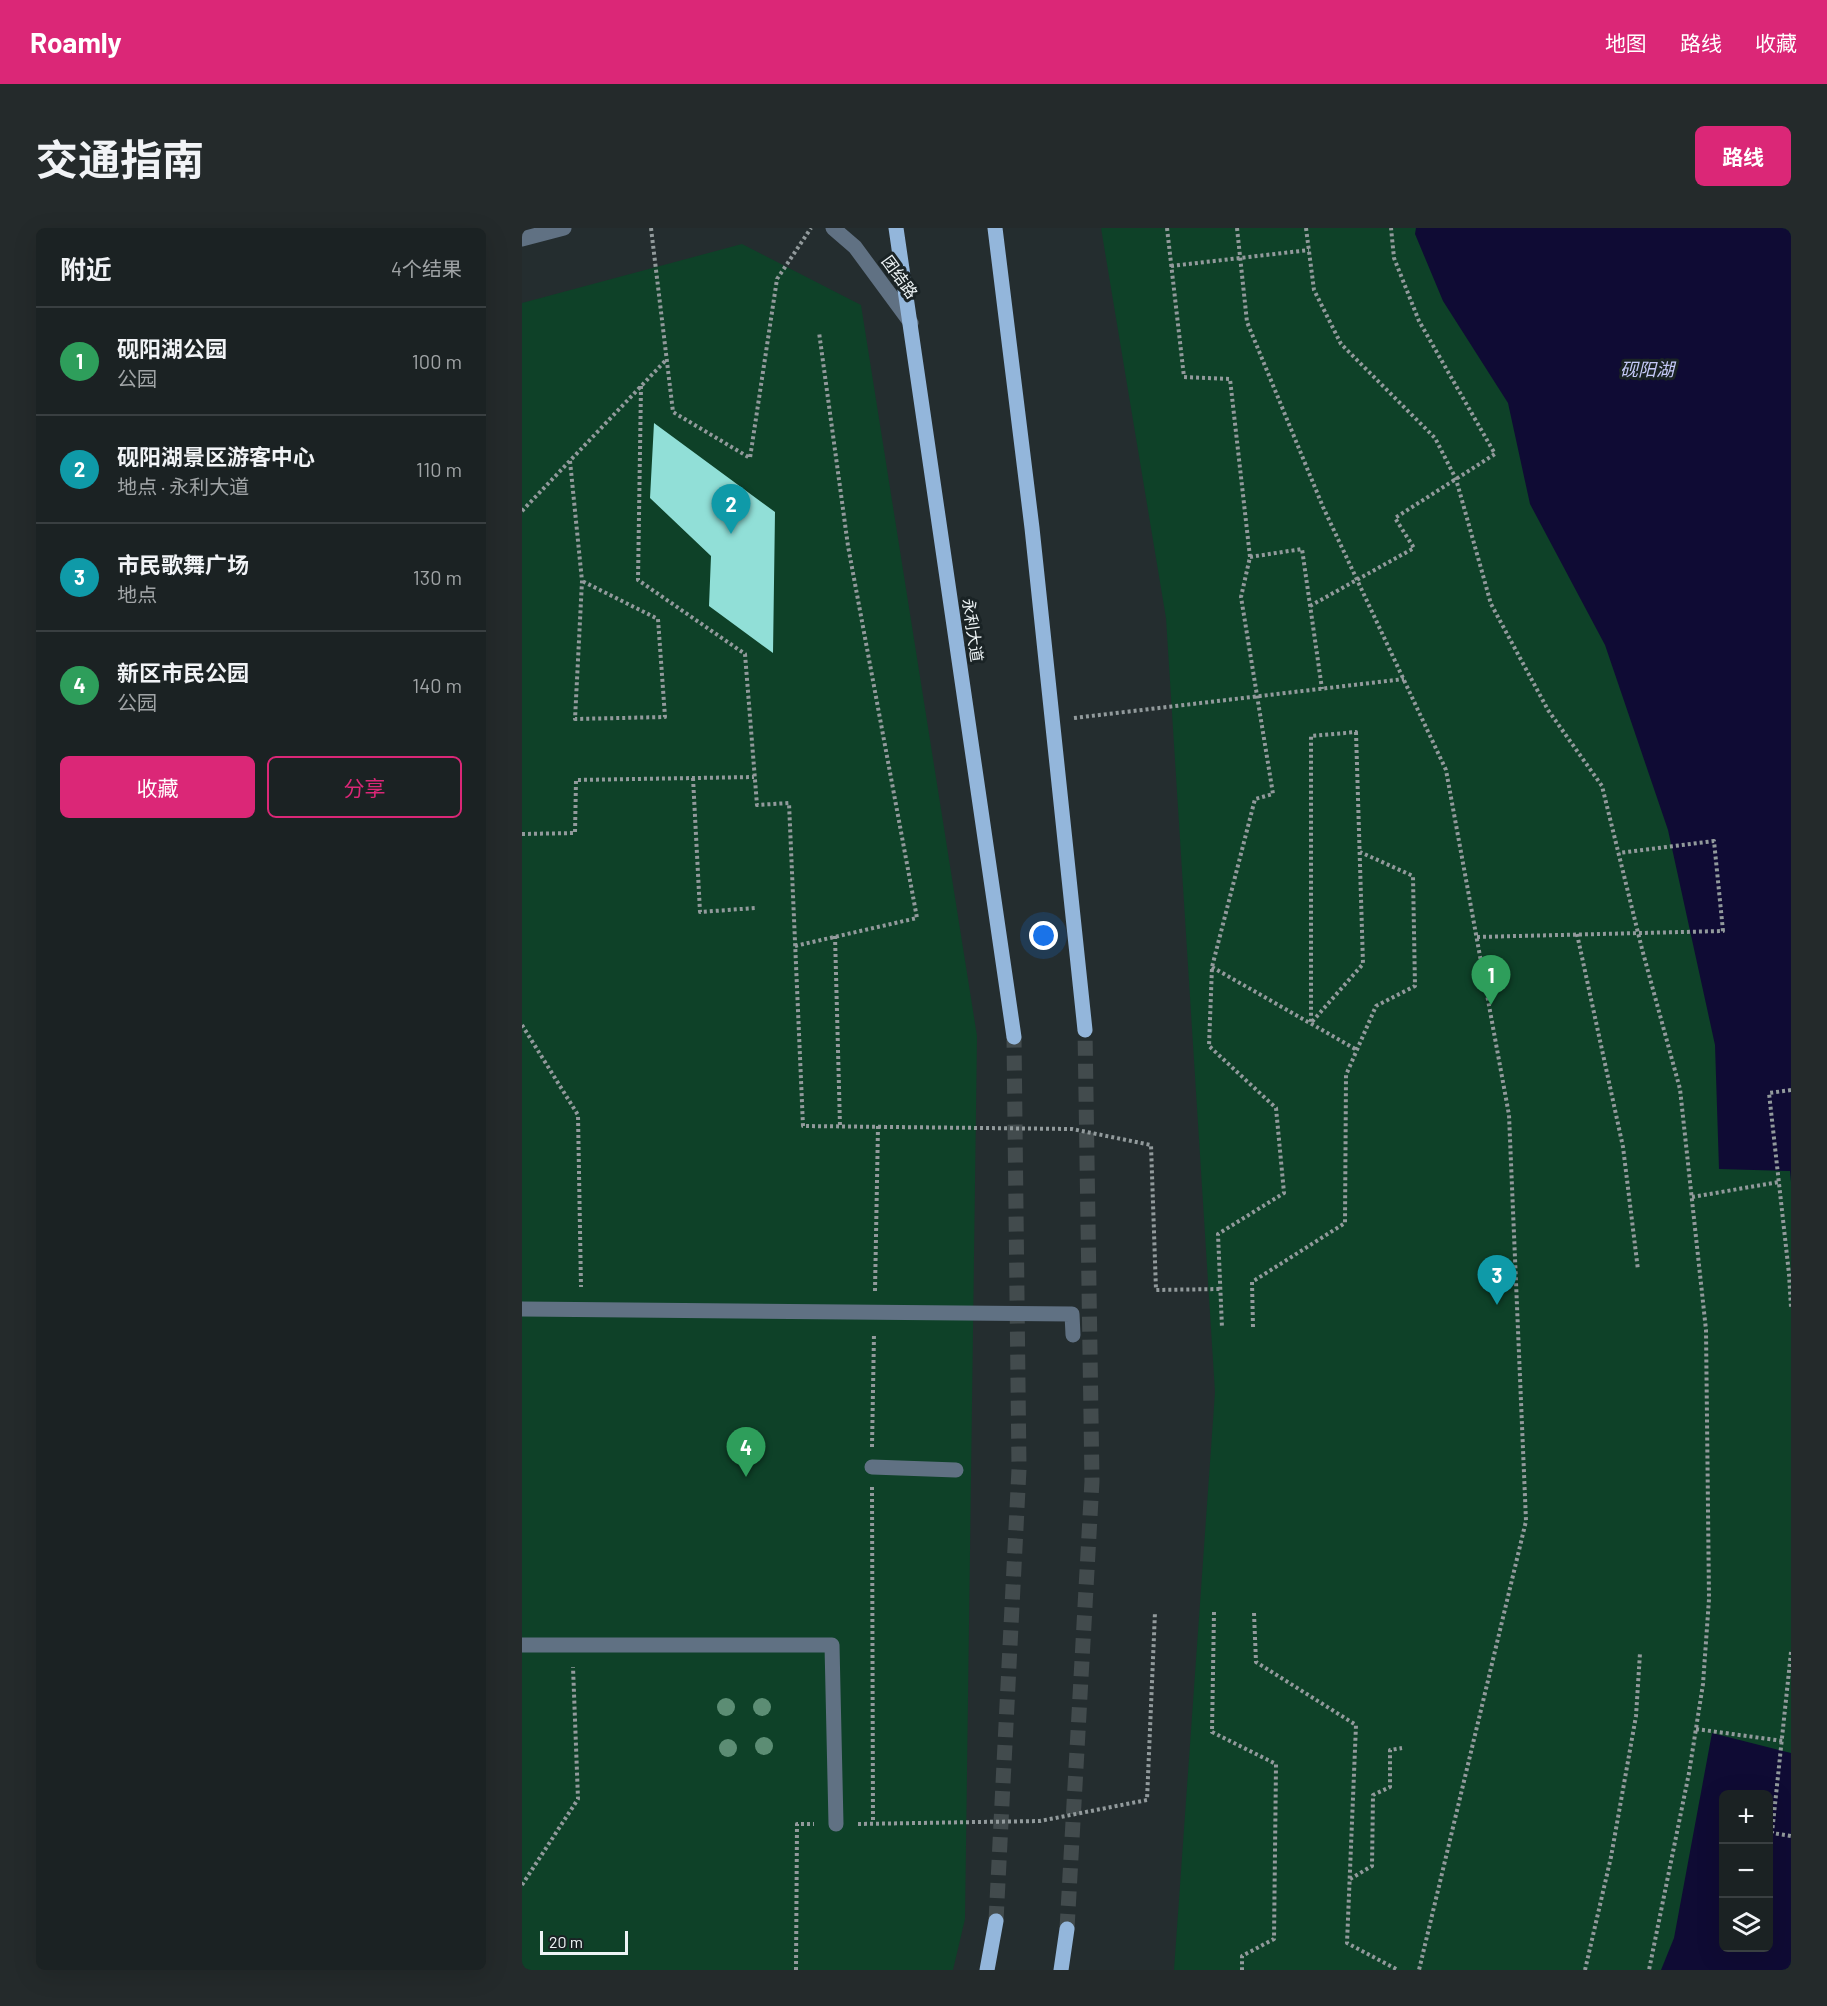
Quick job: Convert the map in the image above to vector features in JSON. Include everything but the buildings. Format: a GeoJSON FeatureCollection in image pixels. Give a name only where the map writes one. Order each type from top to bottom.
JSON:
{"type":"FeatureCollection","features":[{"type":"Feature","properties":{"kind":"main road","name":"永利大道"},"geometry":{"type":"LineString","coordinates":[[896,228],[1014,1037]]}},
{"type":"Feature","properties":{"kind":"main road"},"geometry":{"type":"LineString","coordinates":[[995,228],[1032,528],[1085,1030]]}},
{"type":"Feature","properties":{"kind":"main road"},"geometry":{"type":"LineString","coordinates":[[987,1970],[996,1921]]}},
{"type":"Feature","properties":{"kind":"main road"},"geometry":{"type":"LineString","coordinates":[[1061,1970],[1067,1929]]}},
{"type":"Feature","properties":{"kind":"street"},"geometry":{"type":"LineString","coordinates":[[522,239],[564,228]]}},
{"type":"Feature","properties":{"kind":"street","name":"团结路"},"geometry":{"type":"LineString","coordinates":[[833,228],[855,247],[911,323]]}},
{"type":"Feature","properties":{"kind":"street"},"geometry":{"type":"LineString","coordinates":[[522,1309],[1072,1314],[1073,1335]]}},
{"type":"Feature","properties":{"kind":"street"},"geometry":{"type":"LineString","coordinates":[[872,1467],[956,1470]]}},
{"type":"Feature","properties":{"kind":"street"},"geometry":{"type":"LineString","coordinates":[[522,1645],[832,1645],[836,1824]]}},
{"type":"Feature","properties":{"kind":"path"},"geometry":{"type":"LineString","coordinates":[[651,228],[673,412],[750,458],[777,279],[811,228]]}},
{"type":"Feature","properties":{"kind":"path"},"geometry":{"type":"LineString","coordinates":[[1167,228],[1184,377],[1230,379],[1250,557],[1242,597],[1273,794],[1256,799],[1212,968],[1209,1047],[1276,1108],[1284,1193],[1218,1234],[1222,1328]]}},
{"type":"Feature","properties":{"kind":"path"},"geometry":{"type":"LineString","coordinates":[[1237,228],[1247,322],[1323,507],[1446,770],[1509,1114],[1526,1521],[1419,1970]]}},
{"type":"Feature","properties":{"kind":"path"},"geometry":{"type":"LineString","coordinates":[[1306,228],[1314,290],[1341,344],[1435,438],[1456,479],[1491,604],[1548,710],[1602,786],[1680,1089],[1706,1330],[1709,1599],[1703,1684],[1696,1730],[1649,1970]]}},
{"type":"Feature","properties":{"kind":"path"},"geometry":{"type":"LineString","coordinates":[[1310,606],[1414,548],[1395,518],[1496,454],[1419,321],[1395,258],[1391,228]]}},
{"type":"Feature","properties":{"kind":"path"},"geometry":{"type":"LineString","coordinates":[[1171,266],[1309,250]]}},
{"type":"Feature","properties":{"kind":"path"},"geometry":{"type":"LineString","coordinates":[[795,946],[917,918],[848,546],[819,332]]}},
{"type":"Feature","properties":{"kind":"path"},"geometry":{"type":"LineString","coordinates":[[522,511],[667,359]]}},
{"type":"Feature","properties":{"kind":"path"},"geometry":{"type":"LineString","coordinates":[[641,386],[638,580],[745,654],[757,805],[789,803],[803,1126],[1072,1129],[1151,1145],[1156,1290],[1220,1289]]}},
{"type":"Feature","properties":{"kind":"path"},"geometry":{"type":"LineString","coordinates":[[570,461],[582,581],[575,719],[665,717],[658,619],[582,581]]}},
{"type":"Feature","properties":{"kind":"path"},"geometry":{"type":"LineString","coordinates":[[1250,557],[1302,549],[1322,689]]}},
{"type":"Feature","properties":{"kind":"path"},"geometry":{"type":"LineString","coordinates":[[1052,721],[1404,679]]}},
{"type":"Feature","properties":{"kind":"path"},"geometry":{"type":"LineString","coordinates":[[1356,732],[1363,964],[1311,1023],[1311,736],[1356,732]]}},
{"type":"Feature","properties":{"kind":"path"},"geometry":{"type":"LineString","coordinates":[[522,834],[575,833],[576,780],[754,777]]}},
{"type":"Feature","properties":{"kind":"path"},"geometry":{"type":"LineString","coordinates":[[693,778],[700,912],[755,908]]}},
{"type":"Feature","properties":{"kind":"path"},"geometry":{"type":"LineString","coordinates":[[1477,937],[1723,931],[1714,841],[1618,853]]}},
{"type":"Feature","properties":{"kind":"path"},"geometry":{"type":"LineString","coordinates":[[1253,1327],[1252,1282],[1344,1223],[1346,1076],[1376,1006],[1415,986],[1413,876],[1360,852]]}},
{"type":"Feature","properties":{"kind":"path"},"geometry":{"type":"LineString","coordinates":[[1577,934],[1623,1147],[1638,1270]]}},
{"type":"Feature","properties":{"kind":"path"},"geometry":{"type":"LineString","coordinates":[[835,936],[840,1126]]}},
{"type":"Feature","properties":{"kind":"path"},"geometry":{"type":"LineString","coordinates":[[1212,968],[1357,1050]]}},
{"type":"Feature","properties":{"kind":"path"},"geometry":{"type":"LineString","coordinates":[[522,1025],[578,1115],[581,1309]]}},
{"type":"Feature","properties":{"kind":"path"},"geometry":{"type":"LineString","coordinates":[[1791,1090],[1769,1094],[1791,1307]]}},
{"type":"Feature","properties":{"kind":"path"},"geometry":{"type":"LineString","coordinates":[[1692,1197],[1779,1182]]}},
{"type":"Feature","properties":{"kind":"path"},"geometry":{"type":"LineString","coordinates":[[795,1970],[797,1824],[1040,1821],[1147,1800],[1155,1612]]}},
{"type":"Feature","properties":{"kind":"path"},"geometry":{"type":"LineString","coordinates":[[1214,1612],[1212,1732],[1276,1764],[1274,1940],[1242,1956],[1242,1970]]}},
{"type":"Feature","properties":{"kind":"path"},"geometry":{"type":"LineString","coordinates":[[1254,1613],[1256,1662],[1356,1725],[1347,1943],[1398,1970]]}},
{"type":"Feature","properties":{"kind":"path"},"geometry":{"type":"LineString","coordinates":[[522,1885],[578,1799],[573,1645]]}},
{"type":"Feature","properties":{"kind":"path"},"geometry":{"type":"LineString","coordinates":[[1791,1652],[1772,1833],[1791,1836]]}},
{"type":"Feature","properties":{"kind":"path"},"geometry":{"type":"LineString","coordinates":[[1585,1970],[1611,1857],[1636,1716],[1640,1653]]}},
{"type":"Feature","properties":{"kind":"path"},"geometry":{"type":"LineString","coordinates":[[1696,1730],[1783,1741]]}},
{"type":"Feature","properties":{"kind":"path"},"geometry":{"type":"LineString","coordinates":[[1350,1879],[1372,1866],[1373,1795],[1390,1787],[1390,1750],[1402,1748]]}},
{"type":"Feature","properties":{"kind":"green space"},"geometry":{"type":"Polygon","coordinates":[[[1101,228],[1791,228],[1791,1970],[1174,1970],[1215,1392],[1166,618],[1101,228]]]}},
{"type":"Feature","properties":{"kind":"green space"},"geometry":{"type":"Polygon","coordinates":[[[742,244],[861,305],[977,1036],[965,1919],[953,1970],[522,1970],[522,303],[742,244]]]}},
{"type":"Feature","properties":{"kind":"water","name":"砚阳湖"},"geometry":{"type":"Polygon","coordinates":[[[1416,228],[1791,228],[1791,1182],[1790,1171],[1719,1169],[1715,1045],[1668,830],[1605,645],[1530,504],[1508,403],[1443,301],[1415,234],[1416,228]]]}},
{"type":"Feature","properties":{"kind":"water"},"geometry":{"type":"Polygon","coordinates":[[[1712,1733],[1791,1753],[1791,1970],[1661,1970],[1674,1938],[1712,1733]]]}},
{"type":"Feature","properties":{"kind":"tunnel"},"geometry":{"type":"LineString","coordinates":[[1067,1929],[1092,1481],[1085,1030]]}},
{"type":"Feature","properties":{"kind":"tunnel"},"geometry":{"type":"LineString","coordinates":[[996,1921],[1019,1469],[1014,1037]]}},
{"type":"Feature","properties":{"kind":"place","name":"砚阳湖景区游客中心"},"geometry":{"type":"Point","coordinates":[731,534]}},
{"type":"Feature","properties":{"kind":"place","name":"砚阳湖公园"},"geometry":{"type":"Point","coordinates":[1491,1005]}},
{"type":"Feature","properties":{"kind":"place","name":"市民歌舞广场"},"geometry":{"type":"Point","coordinates":[1497,1305]}},
{"type":"Feature","properties":{"kind":"place","name":"新区市民公园"},"geometry":{"type":"Point","coordinates":[746,1477]}}]}
